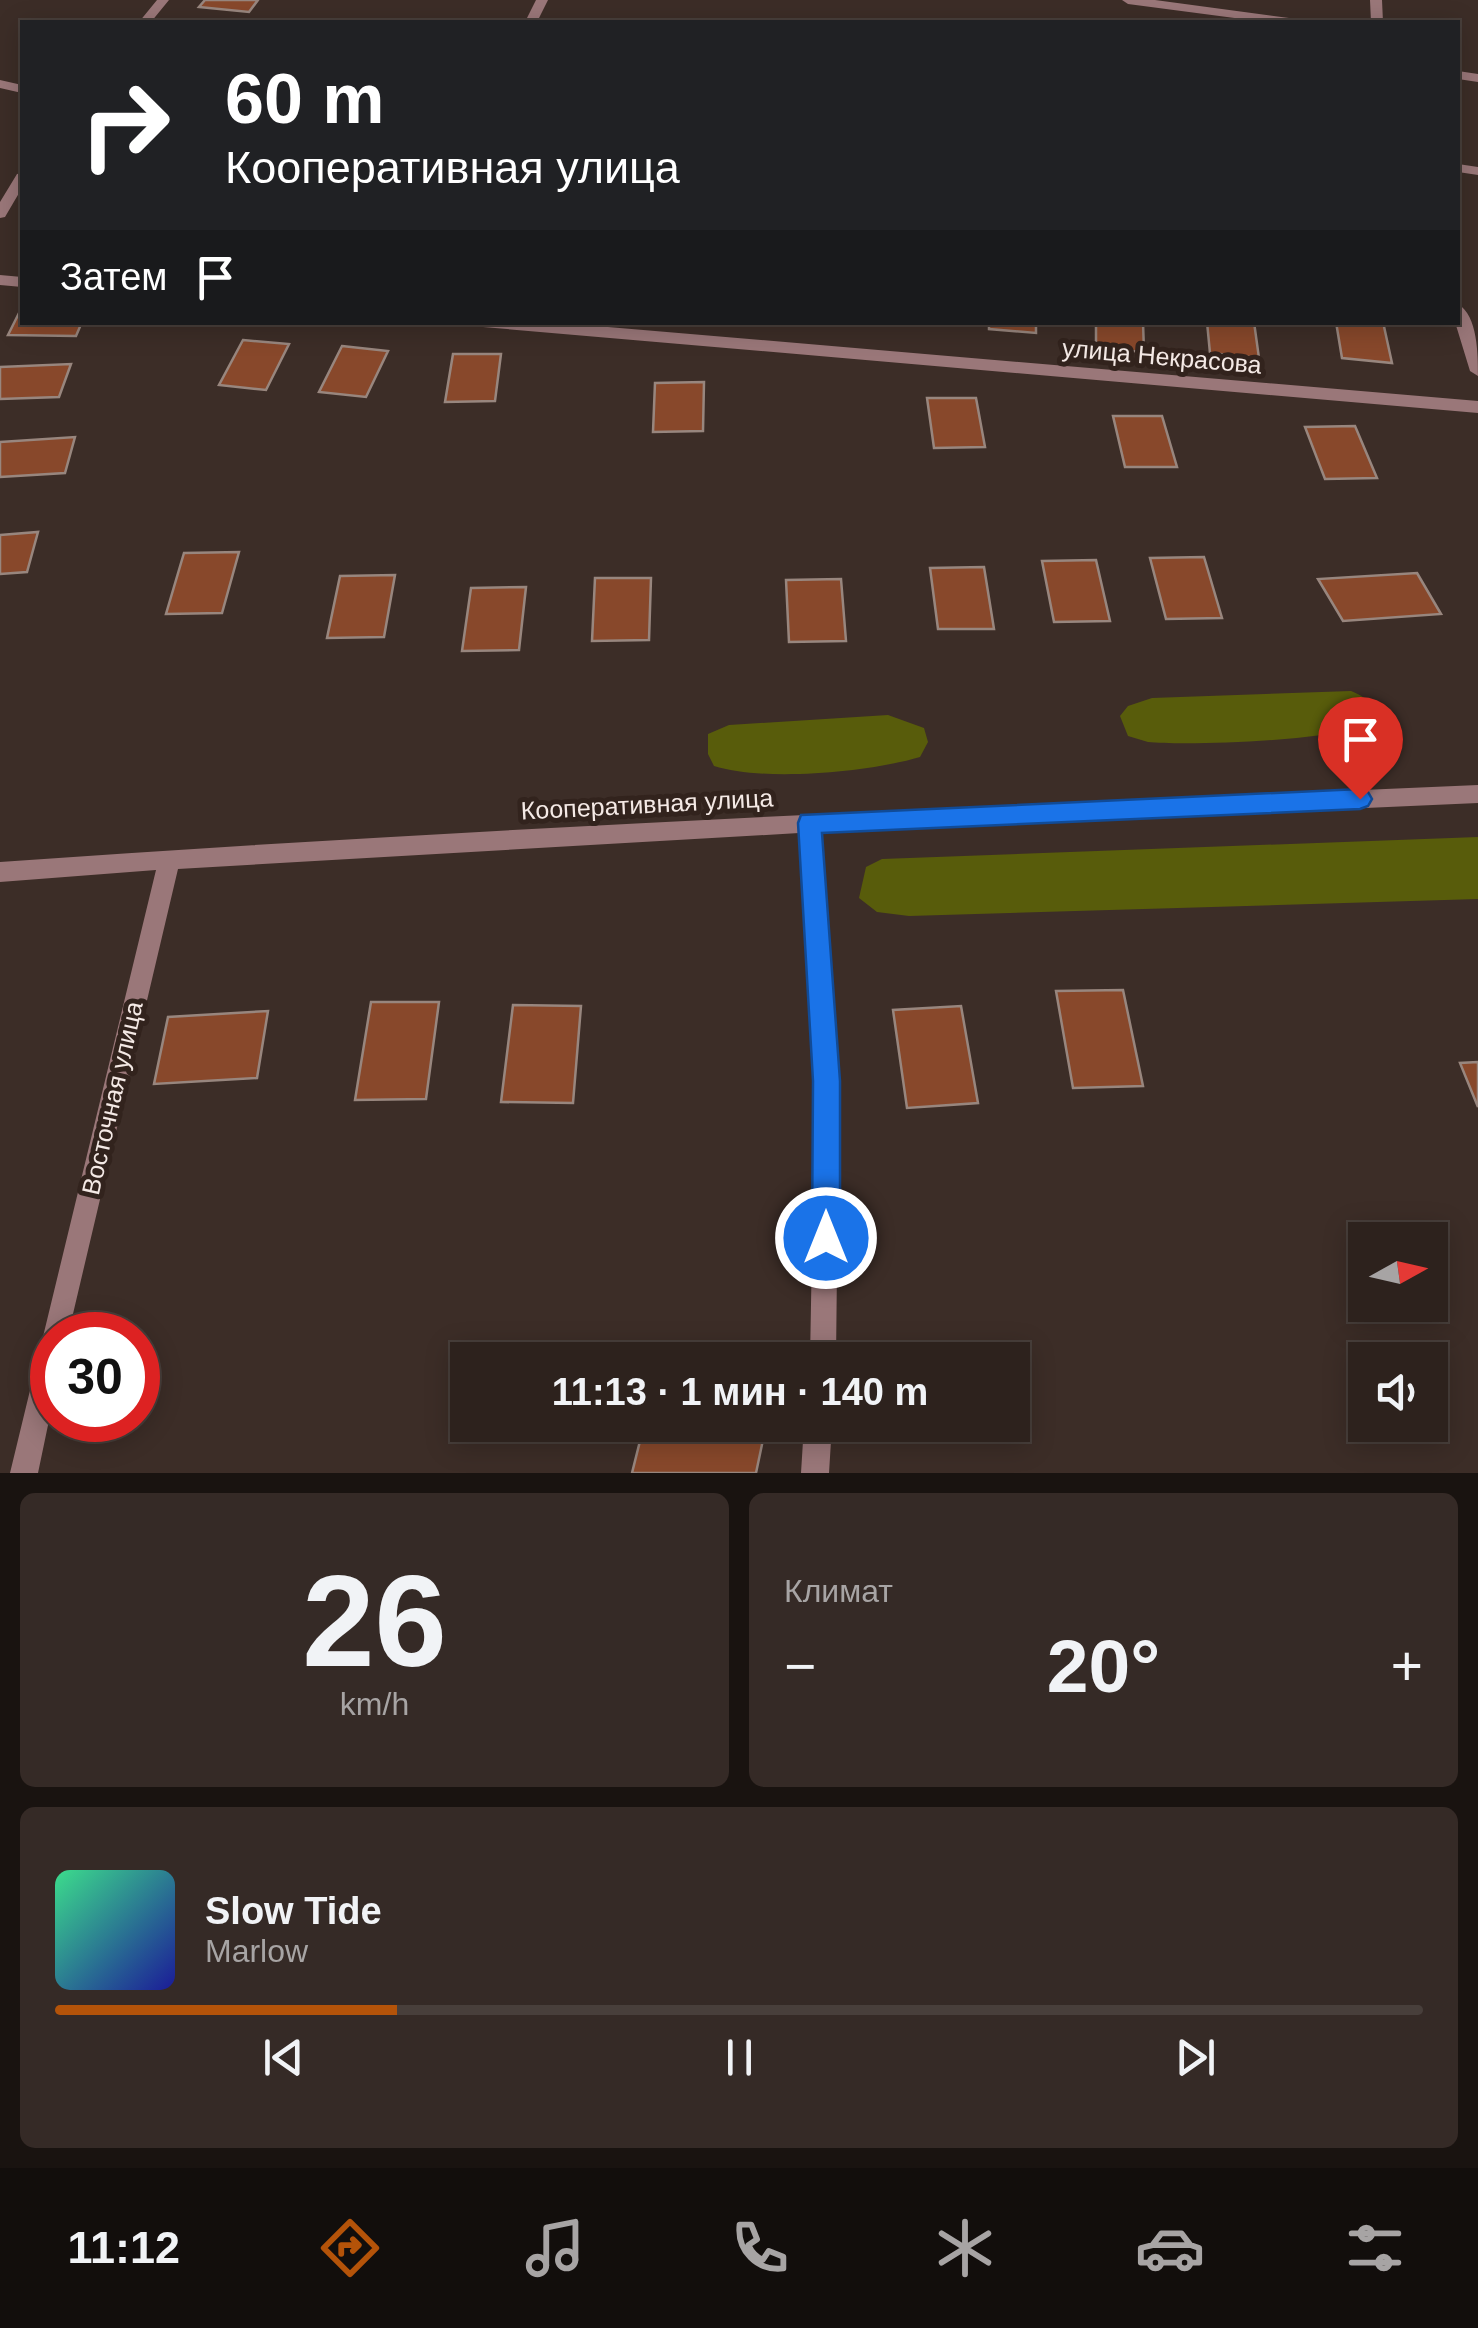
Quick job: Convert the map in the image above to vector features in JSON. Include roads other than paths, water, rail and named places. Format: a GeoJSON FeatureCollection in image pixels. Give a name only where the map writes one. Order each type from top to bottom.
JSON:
{"type":"FeatureCollection","features":[{"type":"Feature","properties":{"kind":"street"},"geometry":{"type":"LineString","coordinates":[[147,20],[163,0]]}},
{"type":"Feature","properties":{"kind":"street"},"geometry":{"type":"LineString","coordinates":[[1128,0],[1274,20]]}},
{"type":"Feature","properties":{"kind":"street"},"geometry":{"type":"LineString","coordinates":[[0,214],[20,180]]}},
{"type":"Feature","properties":{"kind":"street"},"geometry":{"type":"LineString","coordinates":[[1460,314],[1478,371]]}},
{"type":"Feature","properties":{"kind":"street","name":"улица Некрасова"},"geometry":{"type":"LineString","coordinates":[[519,325],[1478,407]]}},
{"type":"Feature","properties":{"kind":"street","name":"Кооперативная улица"},"geometry":{"type":"LineString","coordinates":[[0,872],[810,823],[1478,794]]}},
{"type":"Feature","properties":{"kind":"street"},"geometry":{"type":"LineString","coordinates":[[810,823],[826,1081],[823,1342]]}},
{"type":"Feature","properties":{"kind":"street"},"geometry":{"type":"LineString","coordinates":[[0,859],[30,871]]}},
{"type":"Feature","properties":{"kind":"street","name":"Восточная улица"},"geometry":{"type":"LineString","coordinates":[[61,1312],[169,860]]}},
{"type":"Feature","properties":{"kind":"street"},"geometry":{"type":"LineString","coordinates":[[0,884],[30,871]]}},
{"type":"Feature","properties":{"kind":"street"},"geometry":{"type":"LineString","coordinates":[[24,1473],[31,1442]]}},
{"type":"Feature","properties":{"kind":"street"},"geometry":{"type":"LineString","coordinates":[[814,1473],[817,1442]]}}]}
